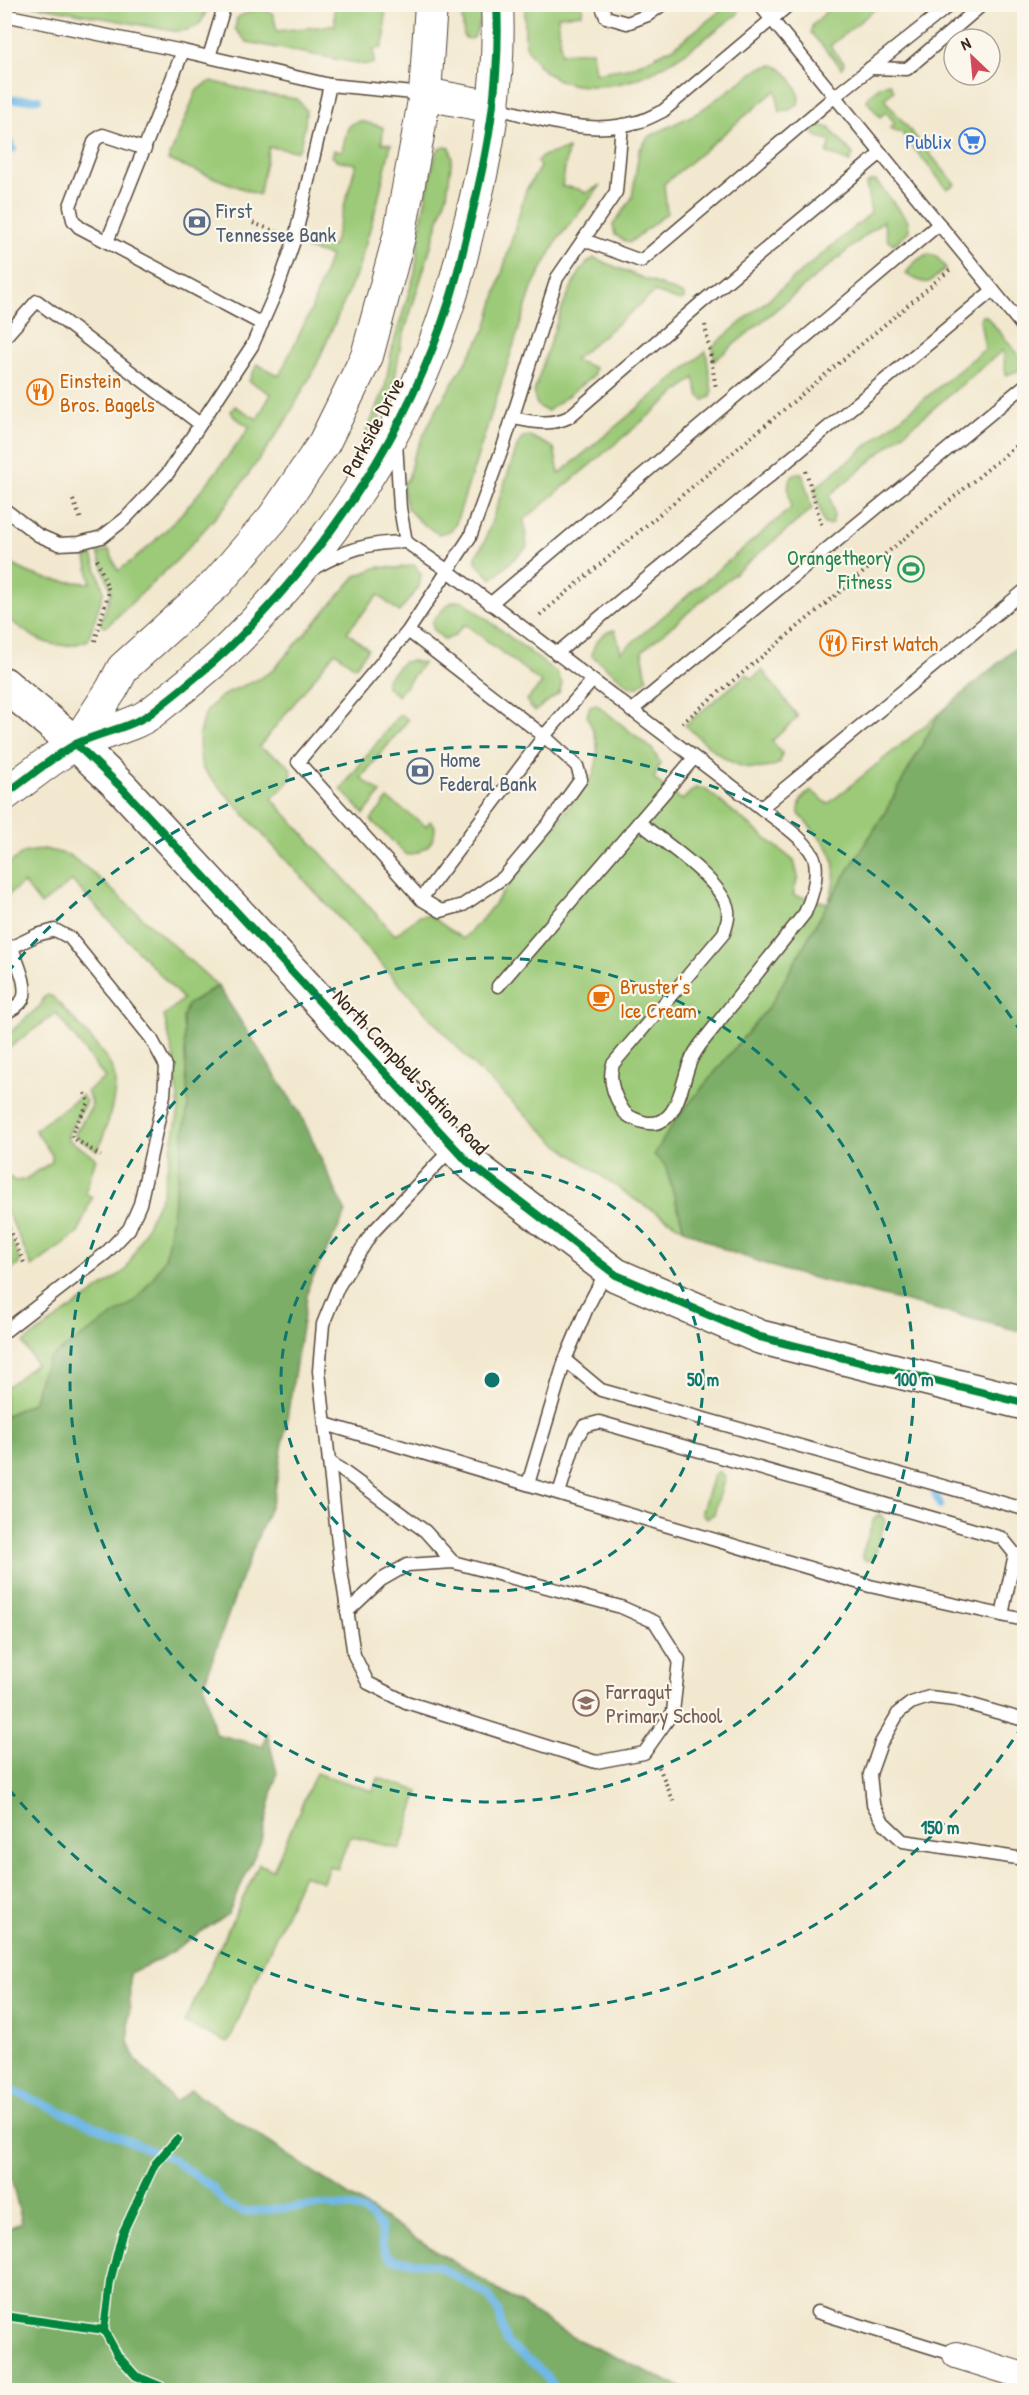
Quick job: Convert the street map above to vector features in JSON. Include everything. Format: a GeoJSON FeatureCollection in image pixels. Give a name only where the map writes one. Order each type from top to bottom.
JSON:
{"type":"FeatureCollection","features":[{"type":"Feature","properties":{"kind":"main road","name":"North Campbell Station Road"},"geometry":{"type":"LineString","coordinates":[[4,684],[76,744],[123,789],[468,1161],[616,1275],[760,1337],[1024,1403]]}},
{"type":"Feature","properties":{"kind":"street","name":"Parkside Drive"},"geometry":{"type":"LineString","coordinates":[[76,744],[123,668],[217,583],[273,518],[324,443],[367,356],[399,237],[425,94],[431,4]]}},
{"type":"Feature","properties":{"kind":"street","name":"Parkside Drive"},"geometry":{"type":"LineString","coordinates":[[76,744],[147,716],[233,644],[294,578],[331,533],[372,472],[423,369],[449,302],[484,169],[494,107],[498,33],[497,4]]}},
{"type":"Feature","properties":{"kind":"street"},"geometry":{"type":"LineString","coordinates":[[425,94],[494,107]]}},
{"type":"Feature","properties":{"kind":"street"},"geometry":{"type":"LineString","coordinates":[[4,795],[76,744]]}},
{"type":"Feature","properties":{"kind":"street"},"geometry":{"type":"LineString","coordinates":[[956,2355],[1024,2376]]}},
{"type":"Feature","properties":{"kind":"lane"},"geometry":{"type":"LineString","coordinates":[[209,57],[225,4]]}},
{"type":"Feature","properties":{"kind":"lane"},"geometry":{"type":"LineString","coordinates":[[601,4],[606,17],[627,23],[648,15],[663,4]]}},
{"type":"Feature","properties":{"kind":"lane"},"geometry":{"type":"LineString","coordinates":[[759,4],[1024,328]]}},
{"type":"Feature","properties":{"kind":"lane"},"geometry":{"type":"LineString","coordinates":[[494,107],[590,128],[639,122],[663,111],[790,4]]}},
{"type":"Feature","properties":{"kind":"lane"},"geometry":{"type":"LineString","coordinates":[[584,240],[641,261],[834,97],[951,4]]}},
{"type":"Feature","properties":{"kind":"lane"},"geometry":{"type":"LineString","coordinates":[[870,68],[907,69],[983,4]]}},
{"type":"Feature","properties":{"kind":"lane"},"geometry":{"type":"LineString","coordinates":[[4,15],[183,51],[330,85],[425,94]]}},
{"type":"Feature","properties":{"kind":"lane"},"geometry":{"type":"LineString","coordinates":[[107,242],[183,51]]}},
{"type":"Feature","properties":{"kind":"lane"},"geometry":{"type":"LineString","coordinates":[[4,509],[38,535],[59,544],[89,540],[102,537],[125,519],[168,472],[252,346],[278,287],[295,238],[330,85]]}},
{"type":"Feature","properties":{"kind":"lane"},"geometry":{"type":"LineString","coordinates":[[408,631],[544,736],[577,766],[581,779],[574,792],[503,878],[463,905],[441,911],[421,899],[298,762],[408,631],[470,537],[513,418],[556,278],[616,192],[622,125]]}},
{"type":"Feature","properties":{"kind":"lane"},"geometry":{"type":"LineString","coordinates":[[145,149],[103,135],[95,140],[88,153],[70,206],[73,220],[79,227],[262,324]]}},
{"type":"Feature","properties":{"kind":"lane"},"geometry":{"type":"LineString","coordinates":[[513,418],[552,423],[569,417],[881,153]]}},
{"type":"Feature","properties":{"kind":"lane"},"geometry":{"type":"LineString","coordinates":[[490,603],[939,224]]}},
{"type":"Feature","properties":{"kind":"lane"},"geometry":{"type":"LineString","coordinates":[[556,654],[993,290]]}},
{"type":"Feature","properties":{"kind":"lane"},"geometry":{"type":"LineString","coordinates":[[4,338],[37,301],[200,424]]}},
{"type":"Feature","properties":{"kind":"lane"},"geometry":{"type":"LineString","coordinates":[[631,711],[1024,386]]}},
{"type":"Feature","properties":{"kind":"lane"},"geometry":{"type":"LineString","coordinates":[[396,427],[400,508],[406,542]]}},
{"type":"Feature","properties":{"kind":"lane"},"geometry":{"type":"LineString","coordinates":[[294,578],[346,550],[381,542],[406,542],[447,570],[761,808],[798,837],[815,861],[813,895],[805,913],[700,1045],[690,1062],[679,1103],[663,1120],[649,1123],[636,1120],[624,1113],[616,1099],[609,1076],[613,1064],[724,933],[729,920],[727,907],[716,886],[639,822]]}},
{"type":"Feature","properties":{"kind":"lane"},"geometry":{"type":"LineString","coordinates":[[761,808],[1024,591]]}},
{"type":"Feature","properties":{"kind":"lane"},"geometry":{"type":"LineString","coordinates":[[421,899],[544,736],[591,681]]}},
{"type":"Feature","properties":{"kind":"lane"},"geometry":{"type":"LineString","coordinates":[[498,986],[694,758]]}},
{"type":"Feature","properties":{"kind":"lane"},"geometry":{"type":"LineString","coordinates":[[4,1014],[19,1004],[24,988],[8,949],[37,935],[55,930],[70,938],[151,1038],[166,1066],[164,1095],[140,1204],[129,1229],[106,1253],[4,1332]]}},
{"type":"Feature","properties":{"kind":"lane"},"geometry":{"type":"LineString","coordinates":[[347,1612],[381,1580],[407,1565],[453,1562],[621,1607],[655,1622],[679,1660],[673,1712],[644,1753],[596,1762],[406,1702],[368,1683],[354,1655],[347,1612],[319,1371],[323,1324],[338,1287],[371,1234],[454,1146]]}},
{"type":"Feature","properties":{"kind":"lane"},"geometry":{"type":"LineString","coordinates":[[528,1484],[566,1360],[587,1308],[608,1269]]}},
{"type":"Feature","properties":{"kind":"lane"},"geometry":{"type":"LineString","coordinates":[[566,1360],[601,1390],[1024,1509]]}},
{"type":"Feature","properties":{"kind":"lane"},"geometry":{"type":"LineString","coordinates":[[560,1492],[576,1439],[584,1426],[599,1422],[1002,1538],[1015,1554],[1002,1615]]}},
{"type":"Feature","properties":{"kind":"lane"},"geometry":{"type":"LineString","coordinates":[[325,1424],[870,1586],[1024,1620]]}},
{"type":"Feature","properties":{"kind":"lane"},"geometry":{"type":"LineString","coordinates":[[329,1461],[425,1531],[453,1562]]}},
{"type":"Feature","properties":{"kind":"lane"},"geometry":{"type":"LineString","coordinates":[[1024,1720],[955,1700],[929,1697],[911,1703],[899,1712],[881,1743],[870,1774],[873,1804],[883,1822],[903,1841],[1024,1859]]}},
{"type":"Feature","properties":{"kind":"lane"},"geometry":{"type":"LineString","coordinates":[[818,2312],[956,2355]]}},
{"type":"Feature","properties":{"kind":"path"},"geometry":{"type":"LineString","coordinates":[[523,628],[966,256]]}},
{"type":"Feature","properties":{"kind":"path"},"geometry":{"type":"LineString","coordinates":[[701,303],[720,410]]}},
{"type":"Feature","properties":{"kind":"path"},"geometry":{"type":"LineString","coordinates":[[665,736],[1024,439]]}},
{"type":"Feature","properties":{"kind":"path"},"geometry":{"type":"LineString","coordinates":[[800,451],[828,548]]}},
{"type":"Feature","properties":{"kind":"path"},"geometry":{"type":"LineString","coordinates":[[74,500],[109,591],[95,641]]}},
{"type":"Feature","properties":{"kind":"path"},"geometry":{"type":"LineString","coordinates":[[85,1093],[89,1102],[71,1134],[72,1137],[101,1156]]}},
{"type":"Feature","properties":{"kind":"path"},"geometry":{"type":"LineString","coordinates":[[4,1217],[25,1265]]}},
{"type":"Feature","properties":{"kind":"path"},"geometry":{"type":"LineString","coordinates":[[649,1744],[675,1805]]}},
{"type":"Feature","properties":{"kind":"green space"},"geometry":{"type":"Polygon","coordinates":[[[208,4],[197,26],[193,29],[174,31],[32,5],[208,4]]]}},
{"type":"Feature","properties":{"kind":"green space"},"geometry":{"type":"Polygon","coordinates":[[[334,5],[385,5],[385,35],[382,48],[374,49],[374,63],[367,65],[247,42],[235,29],[237,18],[245,13],[259,10],[273,14],[277,31],[335,25],[334,5]]]}},
{"type":"Feature","properties":{"kind":"green space"},"geometry":{"type":"Polygon","coordinates":[[[461,5],[481,5],[482,17],[474,38],[464,37],[461,5]]]}},
{"type":"Feature","properties":{"kind":"green space"},"geometry":{"type":"Polygon","coordinates":[[[525,5],[582,5],[582,14],[558,16],[561,53],[592,51],[595,73],[633,67],[674,47],[720,11],[716,5],[737,5],[738,14],[682,55],[646,75],[618,84],[587,86],[558,80],[546,72],[529,52],[526,46],[525,5]]]}},
{"type":"Feature","properties":{"kind":"green space"},"geometry":{"type":"Polygon","coordinates":[[[823,5],[880,5],[830,46],[844,63],[842,68],[811,33],[812,26],[827,11],[823,5]]]}},
{"type":"Feature","properties":{"kind":"green space"},"geometry":{"type":"Polygon","coordinates":[[[773,65],[788,75],[792,81],[798,93],[798,104],[780,112],[776,90],[664,184],[667,213],[629,243],[615,235],[613,225],[632,198],[639,151],[648,137],[697,113],[760,68],[773,65]]]}},
{"type":"Feature","properties":{"kind":"green space"},"geometry":{"type":"Polygon","coordinates":[[[211,81],[262,94],[297,99],[306,110],[300,148],[297,151],[269,147],[259,195],[168,160],[197,90],[211,81]]]}},
{"type":"Feature","properties":{"kind":"green space"},"geometry":{"type":"Polygon","coordinates":[[[890,83],[894,91],[884,99],[955,184],[947,189],[902,133],[890,128],[895,123],[886,112],[880,117],[867,101],[868,96],[881,86],[890,83]]]}},
{"type":"Feature","properties":{"kind":"green space"},"geometry":{"type":"Polygon","coordinates":[[[360,121],[383,127],[382,143],[391,144],[358,270],[316,366],[284,424],[228,503],[178,559],[106,627],[102,626],[101,622],[111,592],[98,553],[109,550],[118,571],[156,540],[190,504],[250,427],[234,417],[231,411],[235,406],[257,419],[271,394],[249,381],[257,364],[279,376],[312,308],[330,256],[307,249],[311,240],[333,246],[356,164],[336,160],[332,156],[334,150],[342,151],[347,130],[351,124],[360,121]]]}},
{"type":"Feature","properties":{"kind":"green space"},"geometry":{"type":"Polygon","coordinates":[[[820,125],[829,128],[853,154],[850,162],[827,153],[831,142],[814,135],[815,128],[820,125]]]}},
{"type":"Feature","properties":{"kind":"green space"},"geometry":{"type":"Polygon","coordinates":[[[450,147],[452,157],[447,194],[401,343],[395,377],[386,406],[364,448],[360,447],[385,388],[392,349],[415,272],[422,216],[435,157],[439,148],[450,147]]]}},
{"type":"Feature","properties":{"kind":"green space"},"geometry":{"type":"Polygon","coordinates":[[[568,149],[562,186],[586,193],[601,185],[558,239],[533,285],[456,523],[451,531],[438,534],[419,521],[407,508],[402,484],[408,479],[413,457],[436,410],[486,329],[526,190],[540,167],[537,161],[545,155],[568,149]]]}},
{"type":"Feature","properties":{"kind":"green space"},"geometry":{"type":"Polygon","coordinates":[[[876,181],[908,221],[909,231],[894,244],[888,241],[883,221],[714,361],[713,346],[871,213],[866,184],[876,181]]]}},
{"type":"Feature","properties":{"kind":"green space"},"geometry":{"type":"Polygon","coordinates":[[[928,254],[936,256],[946,268],[927,282],[906,274],[915,262],[928,254]]]}},
{"type":"Feature","properties":{"kind":"green space"},"geometry":{"type":"Polygon","coordinates":[[[594,258],[684,295],[684,299],[680,301],[655,292],[574,360],[595,368],[593,376],[548,411],[537,404],[534,392],[567,297],[585,265],[594,258]]]}},
{"type":"Feature","properties":{"kind":"green space"},"geometry":{"type":"Polygon","coordinates":[[[982,316],[986,316],[1018,354],[1021,361],[1018,371],[1006,375],[1003,350],[830,495],[834,516],[832,523],[824,524],[814,489],[985,349],[980,320],[982,316]]]}},
{"type":"Feature","properties":{"kind":"green space"},"geometry":{"type":"Polygon","coordinates":[[[706,351],[711,397],[704,400],[699,396],[694,378],[524,520],[527,547],[492,579],[476,563],[476,556],[485,541],[518,444],[523,437],[530,436],[554,448],[559,474],[706,351]]]}},
{"type":"Feature","properties":{"kind":"green space"},"geometry":{"type":"Polygon","coordinates":[[[797,473],[802,473],[812,509],[642,651],[647,679],[637,687],[631,687],[592,656],[592,651],[599,639],[615,630],[621,652],[791,508],[789,484],[797,473]]]}},
{"type":"Feature","properties":{"kind":"green space"},"geometry":{"type":"Polygon","coordinates":[[[92,555],[104,591],[88,640],[64,646],[53,645],[24,631],[5,616],[5,560],[46,578],[91,583],[86,558],[92,555]]]}},
{"type":"Feature","properties":{"kind":"green space"},"geometry":{"type":"Polygon","coordinates":[[[414,565],[421,574],[419,587],[399,612],[378,595],[347,632],[368,649],[355,667],[335,652],[259,747],[286,763],[292,772],[287,783],[272,799],[395,935],[419,916],[429,915],[463,939],[483,918],[593,776],[598,752],[594,732],[587,716],[590,706],[596,704],[653,750],[660,763],[654,779],[682,800],[695,788],[705,789],[794,861],[798,877],[793,895],[828,903],[771,1004],[674,1122],[665,1165],[684,1229],[634,1199],[557,1144],[479,1071],[202,768],[199,744],[201,724],[211,706],[231,691],[273,670],[356,576],[378,567],[398,568],[414,565]]]}},
{"type":"Feature","properties":{"kind":"green space"},"geometry":{"type":"Polygon","coordinates":[[[454,601],[463,601],[557,673],[562,683],[559,693],[535,711],[527,700],[542,683],[465,624],[454,636],[445,640],[434,630],[432,622],[446,606],[454,601]]]}},
{"type":"Feature","properties":{"kind":"green space"},"geometry":{"type":"Polygon","coordinates":[[[1024,641],[1024,1332],[786,1271],[728,1251],[684,1229],[665,1165],[654,1155],[674,1122],[771,1004],[828,903],[884,814],[939,714],[1024,641]]]}},
{"type":"Feature","properties":{"kind":"green space"},"geometry":{"type":"Polygon","coordinates":[[[403,662],[423,663],[398,696],[386,686],[386,680],[403,662]]]}},
{"type":"Feature","properties":{"kind":"green space"},"geometry":{"type":"Polygon","coordinates":[[[762,670],[798,717],[772,741],[782,753],[780,763],[766,768],[752,768],[740,766],[717,753],[685,725],[747,674],[752,679],[762,670]]]}},
{"type":"Feature","properties":{"kind":"green space"},"geometry":{"type":"Polygon","coordinates":[[[939,714],[884,814],[828,903],[835,874],[834,863],[825,845],[799,814],[801,800],[812,791],[828,804],[939,714]]]}},
{"type":"Feature","properties":{"kind":"green space"},"geometry":{"type":"Polygon","coordinates":[[[402,715],[408,720],[361,778],[381,793],[364,814],[341,789],[397,717],[402,715]]]}},
{"type":"Feature","properties":{"kind":"green space"},"geometry":{"type":"Polygon","coordinates":[[[388,799],[426,826],[430,821],[435,826],[431,843],[423,850],[407,855],[371,820],[388,799]]]}},
{"type":"Feature","properties":{"kind":"green space"},"geometry":{"type":"Polygon","coordinates":[[[44,849],[69,855],[92,872],[218,986],[206,992],[183,1017],[188,1105],[166,1256],[135,1301],[49,1359],[39,1379],[34,1402],[5,1416],[5,1388],[36,1364],[23,1343],[126,1270],[162,1194],[179,1110],[174,1058],[164,1016],[183,999],[72,881],[41,905],[24,883],[5,897],[5,867],[23,853],[44,849]]]}},
{"type":"Feature","properties":{"kind":"green space"},"geometry":{"type":"Polygon","coordinates":[[[218,986],[301,1115],[346,1213],[309,1285],[274,1497],[242,1576],[204,1684],[215,1734],[263,1746],[267,1732],[277,1773],[261,1841],[228,1914],[162,1958],[130,1973],[129,2042],[136,2060],[175,2102],[191,2090],[351,2197],[572,2337],[687,2390],[5,2390],[5,2230],[22,2222],[4,2151],[5,1416],[34,1402],[39,1379],[49,1359],[135,1301],[166,1256],[188,1105],[183,1017],[187,1005],[218,986]]]}},
{"type":"Feature","properties":{"kind":"green space"},"geometry":{"type":"Polygon","coordinates":[[[48,995],[53,997],[96,1045],[114,1074],[113,1102],[98,1151],[75,1136],[75,1133],[92,1106],[87,1091],[105,1078],[56,1013],[5,1051],[5,1037],[41,1005],[44,997],[48,995]]]}},
{"type":"Feature","properties":{"kind":"green space"},"geometry":{"type":"Polygon","coordinates":[[[82,1095],[86,1102],[68,1139],[96,1158],[85,1193],[92,1197],[78,1233],[32,1267],[5,1206],[5,1179],[8,1176],[15,1181],[24,1180],[52,1162],[52,1155],[35,1130],[82,1095]]]}},
{"type":"Feature","properties":{"kind":"green space"},"geometry":{"type":"Polygon","coordinates":[[[4,1224],[20,1261],[5,1275],[4,1224]]]}},
{"type":"Feature","properties":{"kind":"green space"},"geometry":{"type":"Polygon","coordinates":[[[719,1471],[725,1477],[714,1514],[707,1518],[702,1515],[702,1510],[713,1476],[719,1471]]]}},
{"type":"Feature","properties":{"kind":"green space"},"geometry":{"type":"Polygon","coordinates":[[[880,1514],[885,1521],[874,1558],[867,1561],[862,1554],[874,1519],[880,1514]]]}},
{"type":"Feature","properties":{"kind":"green space"},"geometry":{"type":"Polygon","coordinates":[[[316,1773],[373,1791],[378,1778],[419,1791],[400,1849],[350,1836],[337,1869],[329,1866],[323,1882],[303,1875],[228,2043],[184,2023],[259,1864],[273,1870],[316,1773]]]}},
{"type":"Feature","properties":{"kind":"waterway"},"geometry":{"type":"LineString","coordinates":[[4,100],[38,99]]}},
{"type":"Feature","properties":{"kind":"waterway"},"geometry":{"type":"LineString","coordinates":[[4,134],[13,149]]}},
{"type":"Feature","properties":{"kind":"waterway"},"geometry":{"type":"LineString","coordinates":[[935,1493],[940,1505]]}},
{"type":"Feature","properties":{"kind":"waterway"},"geometry":{"type":"LineString","coordinates":[[4,2087],[173,2160],[212,2187],[225,2204],[243,2212],[324,2205],[350,2207],[365,2212],[381,2227],[384,2249],[393,2259],[438,2266],[488,2295],[499,2313],[506,2342],[541,2370],[556,2390]]}},
{"type":"Feature","properties":{"kind":"cycle path"},"geometry":{"type":"LineString","coordinates":[[4,795],[78,743],[143,718],[204,670],[234,643],[302,568],[362,485],[412,397],[449,302],[487,147],[497,62],[497,4]]}},
{"type":"Feature","properties":{"kind":"cycle path"},"geometry":{"type":"LineString","coordinates":[[76,744],[123,789],[467,1161],[616,1275],[760,1337],[1024,1403]]}},
{"type":"Feature","properties":{"kind":"cycle path"},"geometry":{"type":"LineString","coordinates":[[170,2390],[136,2376],[118,2356],[104,2330],[110,2282],[122,2234],[155,2164],[177,2139]]}},
{"type":"Feature","properties":{"kind":"cycle path"},"geometry":{"type":"LineString","coordinates":[[4,2316],[104,2330]]}},
{"type":"Feature","properties":{"kind":"place","name":"Publix"},"geometry":{"type":"Point","coordinates":[972,141]}},
{"type":"Feature","properties":{"kind":"place","name":"First Tennessee Bank"},"geometry":{"type":"Point","coordinates":[197,222]}},
{"type":"Feature","properties":{"kind":"place","name":"Einstein Bros. Bagels"},"geometry":{"type":"Point","coordinates":[40,392]}},
{"type":"Feature","properties":{"kind":"place","name":"Orangetheory Fitness"},"geometry":{"type":"Point","coordinates":[911,569]}},
{"type":"Feature","properties":{"kind":"place","name":"First Watch"},"geometry":{"type":"Point","coordinates":[833,643]}},
{"type":"Feature","properties":{"kind":"place","name":"Home Federal Bank"},"geometry":{"type":"Point","coordinates":[420,771]}},
{"type":"Feature","properties":{"kind":"place","name":"Bruster's Ice Cream"},"geometry":{"type":"Point","coordinates":[601,998]}},
{"type":"Feature","properties":{"kind":"place","name":"Farragut Primary School"},"geometry":{"type":"Point","coordinates":[586,1703]}}]}
